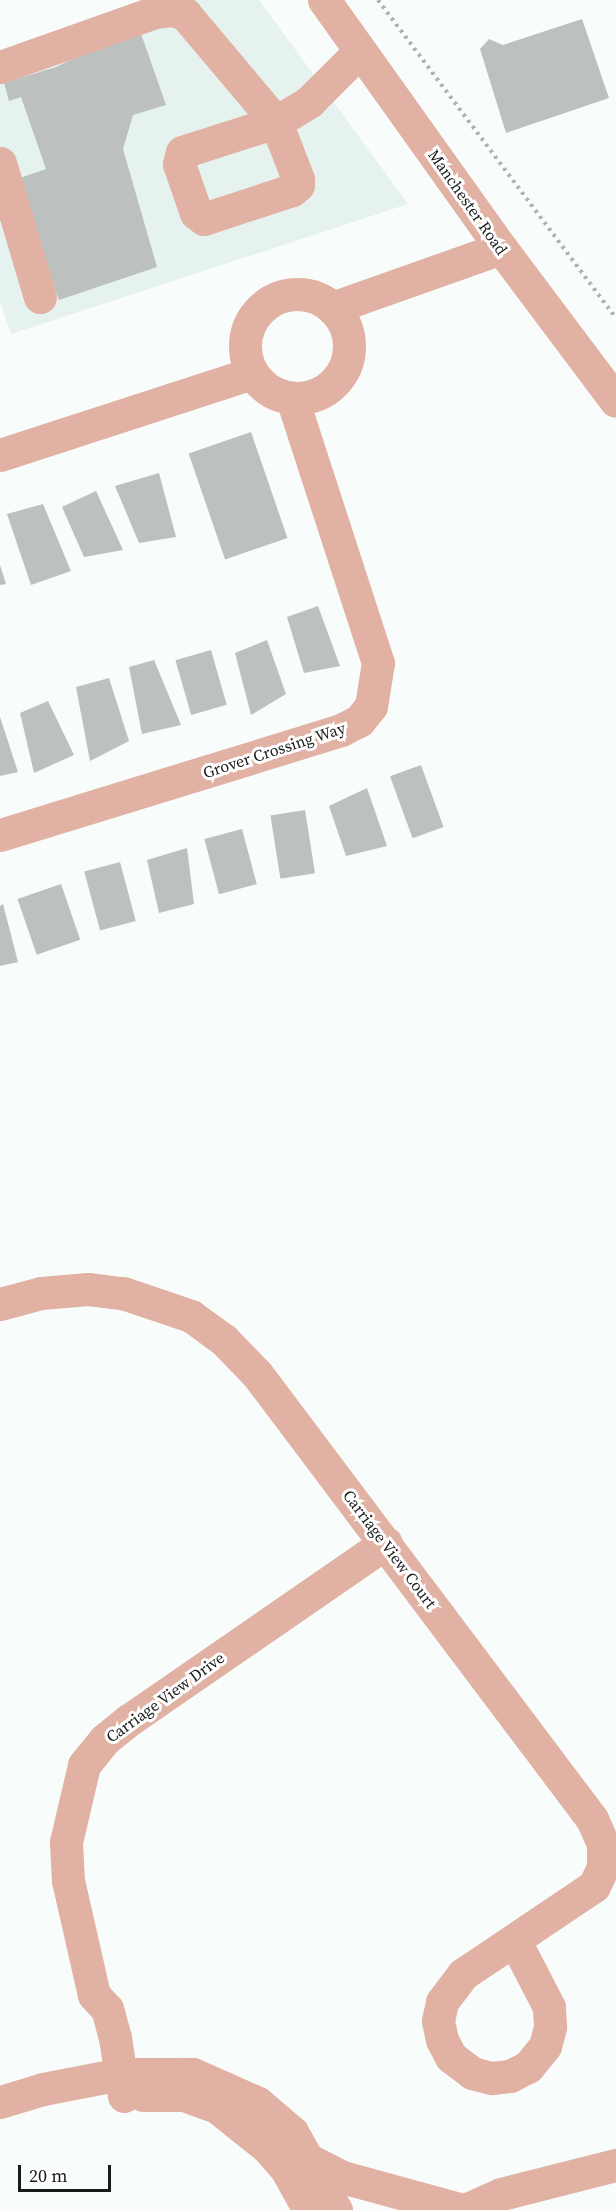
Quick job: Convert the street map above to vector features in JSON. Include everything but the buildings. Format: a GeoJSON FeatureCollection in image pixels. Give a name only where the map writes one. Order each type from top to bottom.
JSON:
{"type":"FeatureCollection","features":[{"type":"Feature","properties":{"kind":"street","name":"Manchester Road"},"geometry":{"type":"LineString","coordinates":[[324,0],[501,248],[616,401]]}},
{"type":"Feature","properties":{"kind":"street"},"geometry":{"type":"LineString","coordinates":[[0,67],[155,12],[172,10],[185,14],[276,122],[309,102],[360,51]]}},
{"type":"Feature","properties":{"kind":"street"},"geometry":{"type":"LineString","coordinates":[[0,163],[40,297]]}},
{"type":"Feature","properties":{"kind":"street"},"geometry":{"type":"LineString","coordinates":[[332,308],[501,248]]}},
{"type":"Feature","properties":{"kind":"street"},"geometry":{"type":"LineString","coordinates":[[303,294],[332,308],[348,336],[345,368],[323,392],[292,398],[270,390],[252,373],[246,358],[249,326],[271,301],[303,294]]}},
{"type":"Feature","properties":{"kind":"street"},"geometry":{"type":"LineString","coordinates":[[2,447],[252,373]]}},
{"type":"Feature","properties":{"kind":"street","name":"Grover Crossing Way"},"geometry":{"type":"LineString","coordinates":[[0,835],[341,730],[359,721],[371,706],[378,663],[292,398]]}},
{"type":"Feature","properties":{"kind":"street","name":"Carriage View Court"},"geometry":{"type":"LineString","coordinates":[[0,1304],[41,1293],[87,1289],[123,1293],[191,1316],[224,1340],[257,1374],[592,1820],[603,1844],[603,1867],[594,1886],[515,1941]]}},
{"type":"Feature","properties":{"kind":"street","name":"Carriage View Drive"},"geometry":{"type":"LineString","coordinates":[[113,2087],[88,2012],[94,1995],[68,1881],[66,1842],[84,1765],[104,1740],[129,1720],[386,1543]]}},
{"type":"Feature","properties":{"kind":"street"},"geometry":{"type":"LineString","coordinates":[[0,2103],[193,2074],[258,2103],[292,2132],[311,2161],[336,2210]]}},
{"type":"Feature","properties":{"kind":"street"},"geometry":{"type":"LineString","coordinates":[[0,2123],[113,2087],[184,2096],[217,2107],[267,2147],[286,2169],[309,2210]]}},
{"type":"Feature","properties":{"kind":"street"},"geometry":{"type":"LineString","coordinates":[[311,2161],[342,2177],[464,2210],[501,2194],[616,2165]]}},
{"type":"Feature","properties":{"kind":"path"},"geometry":{"type":"LineString","coordinates":[[378,0],[616,318]]}},
{"type":"Feature","properties":{"kind":"shaded area"},"geometry":{"type":"Polygon","coordinates":[[[146,0],[259,0],[408,204],[11,334],[0,301],[0,50],[146,0]]]}}]}
